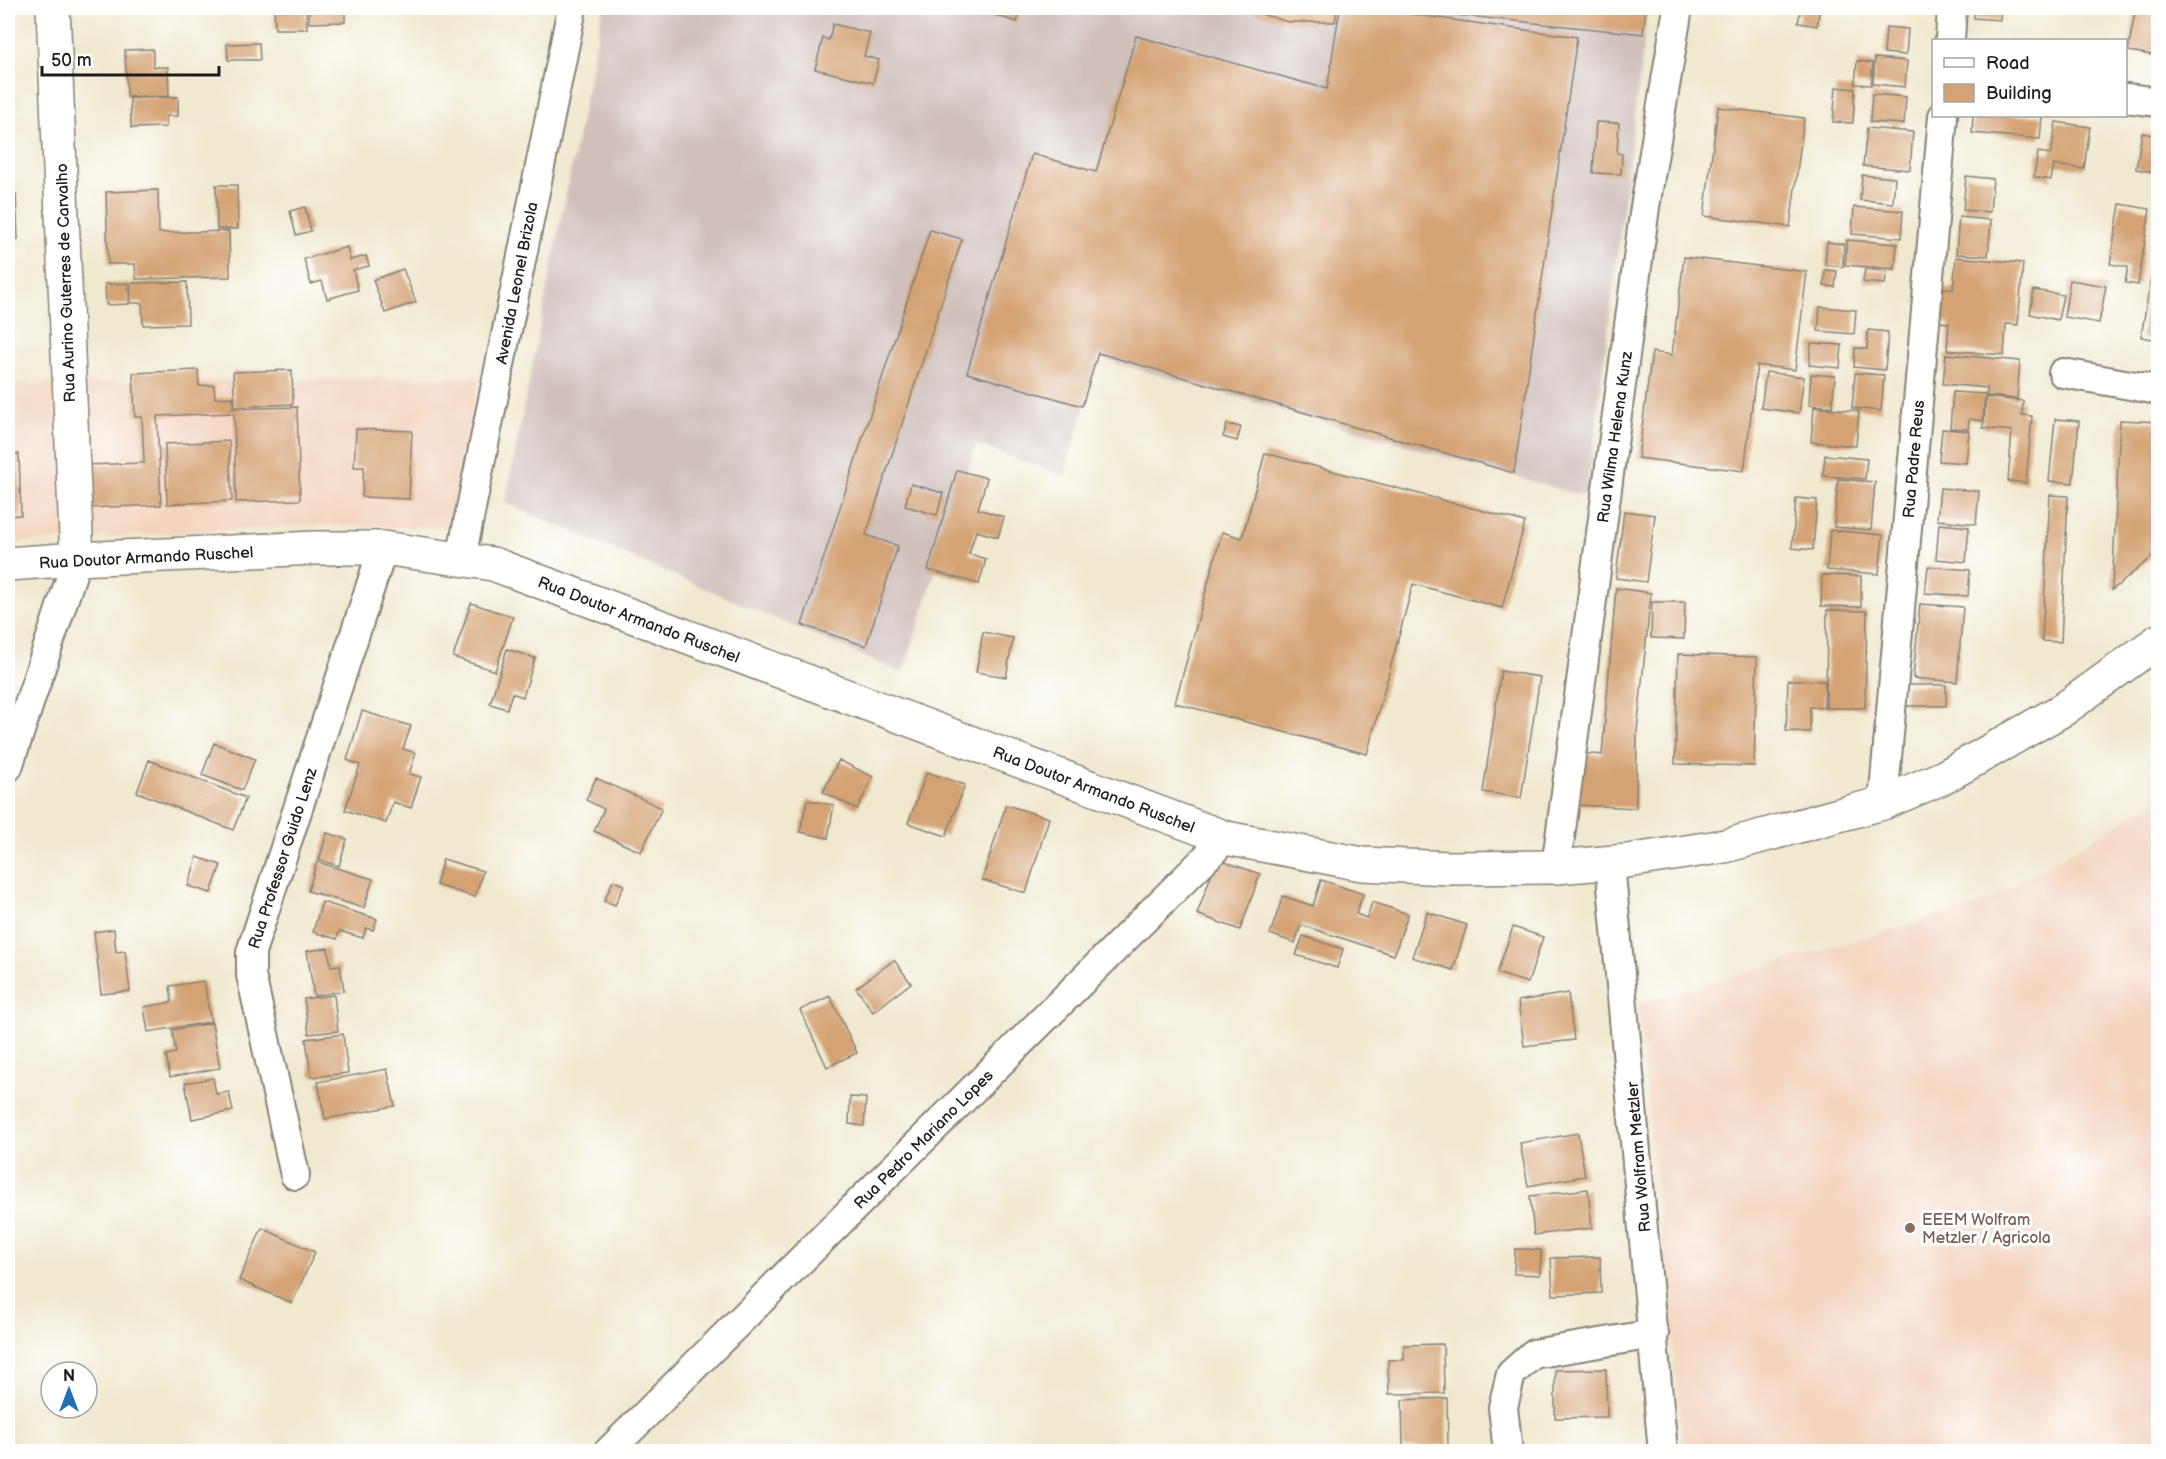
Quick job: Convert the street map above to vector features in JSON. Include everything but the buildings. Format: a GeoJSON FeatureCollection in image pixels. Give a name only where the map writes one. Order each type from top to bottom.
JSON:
{"type":"FeatureCollection","features":[{"type":"Feature","properties":{"kind":"main road","name":"Rua Aurino Guterres de Carvalho"},"geometry":{"type":"LineString","coordinates":[[53,8],[77,559]]}},
{"type":"Feature","properties":{"kind":"main road","name":"Rua Doutor Armando Ruschel"},"geometry":{"type":"LineString","coordinates":[[8,564],[315,548],[382,548],[494,564],[1226,838],[1362,864],[1450,868],[1556,867],[1610,863],[1725,846],[1883,803],[1944,777],[2064,709],[2158,641]]}},
{"type":"Feature","properties":{"kind":"street","name":"Avenida Leonel Brizola"},"geometry":{"type":"LineString","coordinates":[[461,558],[572,8]]}},
{"type":"Feature","properties":{"kind":"street","name":"Rua Wilma Helena Kunz"},"geometry":{"type":"LineString","coordinates":[[1556,867],[1645,207],[1678,8]]}},
{"type":"Feature","properties":{"kind":"street"},"geometry":{"type":"LineString","coordinates":[[1950,39],[1952,8]]}},
{"type":"Feature","properties":{"kind":"street"},"geometry":{"type":"LineString","coordinates":[[2127,98],[2158,102]]}},
{"type":"Feature","properties":{"kind":"street","name":"Rua Padre Reus"},"geometry":{"type":"LineString","coordinates":[[1883,803],[1943,117]]}},
{"type":"Feature","properties":{"kind":"street"},"geometry":{"type":"LineString","coordinates":[[2063,373],[2158,390]]}},
{"type":"Feature","properties":{"kind":"street","name":"Rua Professor Guido Lenz"},"geometry":{"type":"LineString","coordinates":[[295,1175],[251,975],[251,952],[382,548]]}},
{"type":"Feature","properties":{"kind":"street"},"geometry":{"type":"LineString","coordinates":[[8,767],[77,559]]}},
{"type":"Feature","properties":{"kind":"street","name":"Rua Pedro Mariano Lopes"},"geometry":{"type":"LineString","coordinates":[[615,1446],[1226,838]]}},
{"type":"Feature","properties":{"kind":"street","name":"Rua Wolfram Metzler"},"geometry":{"type":"LineString","coordinates":[[1610,863],[1664,1452]]}},
{"type":"Feature","properties":{"kind":"street"},"geometry":{"type":"LineString","coordinates":[[1508,1452],[1503,1407],[1511,1374],[1533,1354],[1654,1334]]}},
{"type":"Feature","properties":{"kind":"shaded area"},"geometry":{"type":"Polygon","coordinates":[[[603,8],[1648,8],[1587,497],[1099,358],[1064,476],[976,444],[903,673],[505,503],[603,8]]]}},
{"type":"Feature","properties":{"kind":"shaded area"},"geometry":{"type":"Polygon","coordinates":[[[479,377],[451,531],[442,528],[310,525],[8,543],[8,384],[479,377]]]}},
{"type":"Feature","properties":{"kind":"shaded area","name":"EEEM Wolfram Metzler / Agricola"},"geometry":{"type":"Polygon","coordinates":[[[2158,800],[2158,1451],[1683,1451],[1638,1004],[1987,902],[2158,800]]]}},
{"type":"Feature","properties":{"kind":"place","name":"EEEM Wolfram Metzler / Agricola"},"geometry":{"type":"Point","coordinates":[1910,1228]}}]}
